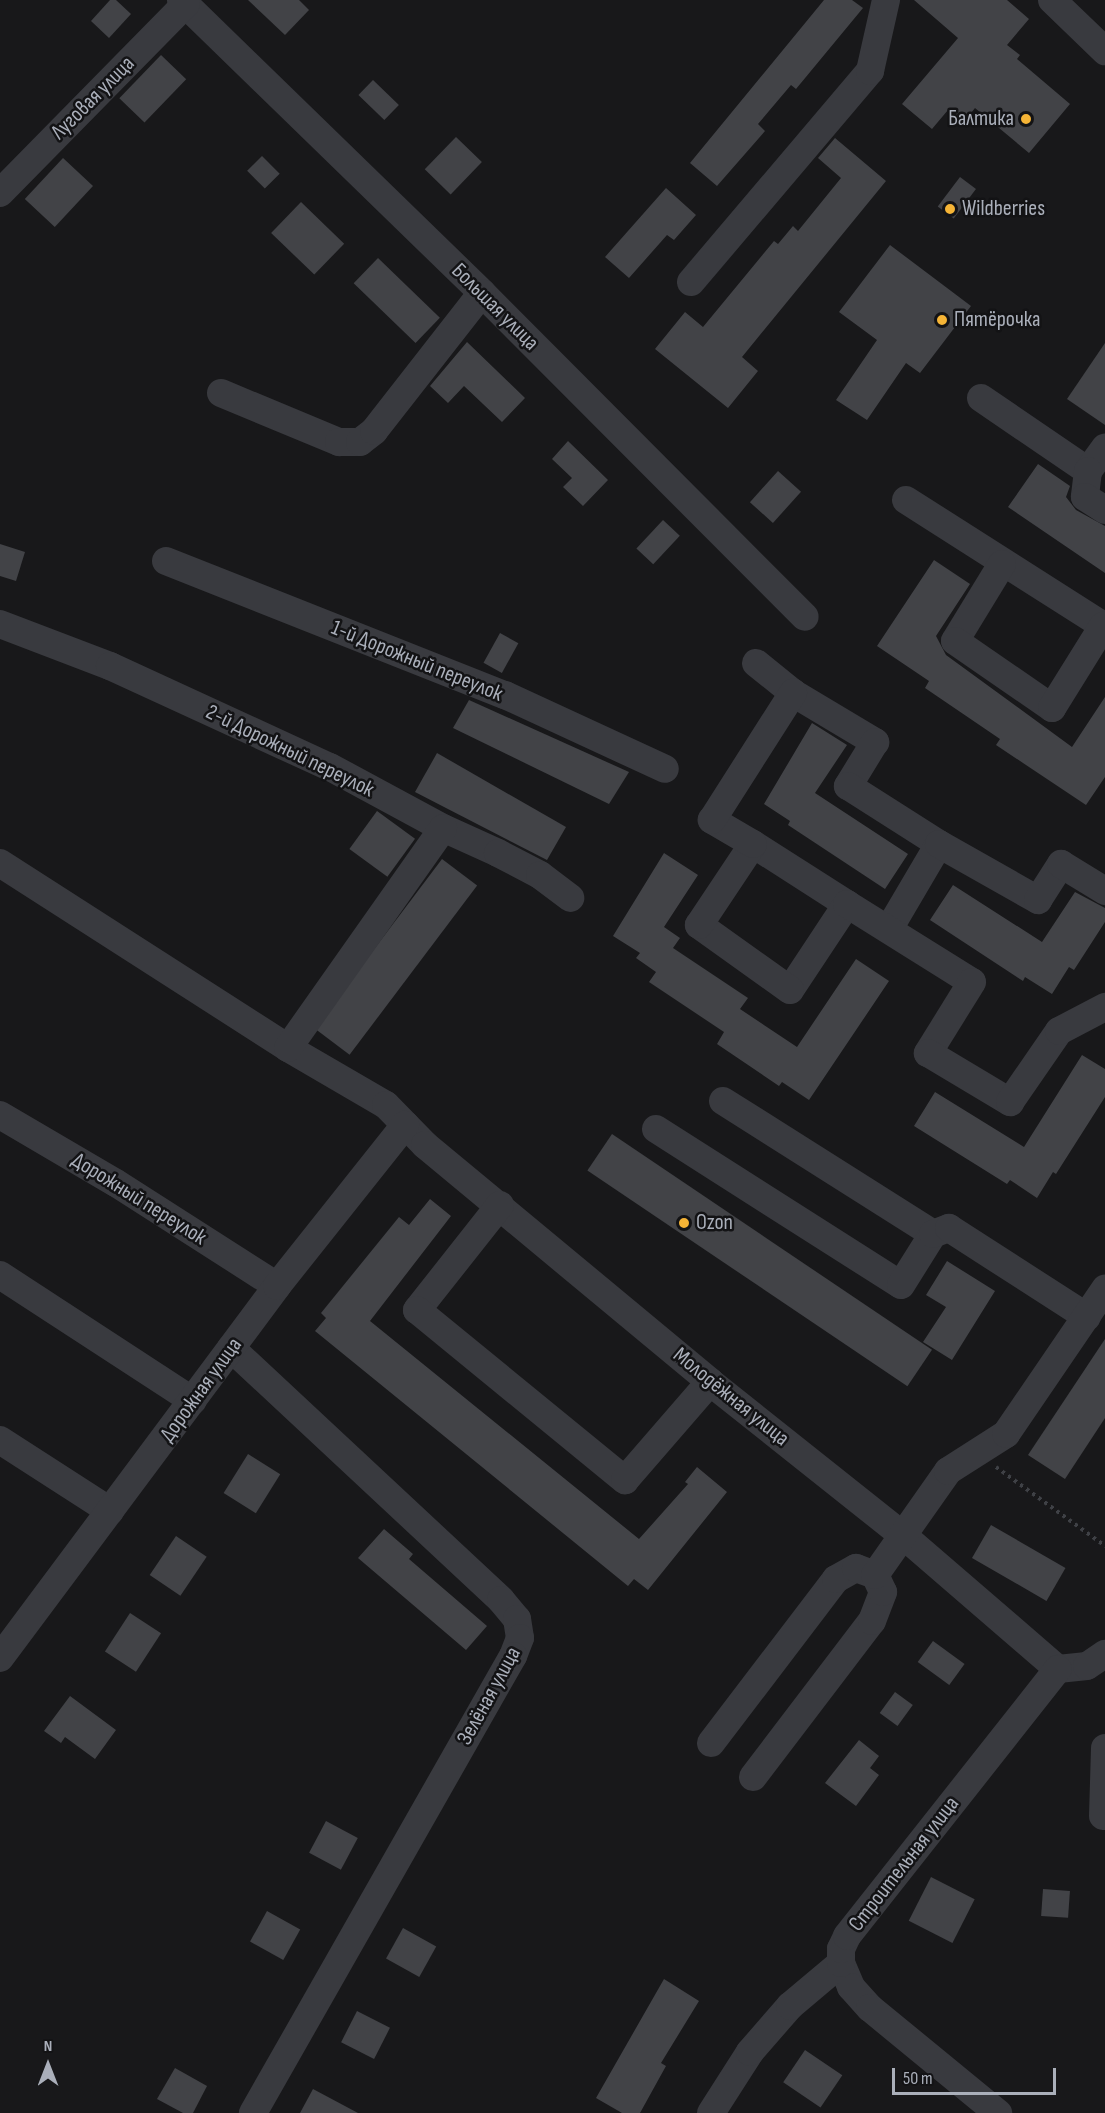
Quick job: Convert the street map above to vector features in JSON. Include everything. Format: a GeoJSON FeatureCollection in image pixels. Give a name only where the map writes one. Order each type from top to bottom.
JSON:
{"type":"FeatureCollection","features":[{"type":"Feature","properties":{"kind":"street"},"geometry":{"type":"LineString","coordinates":[[691,282],[870,71],[886,0]]}},
{"type":"Feature","properties":{"kind":"street"},"geometry":{"type":"LineString","coordinates":[[1052,0],[1105,51]]}},
{"type":"Feature","properties":{"kind":"street","name":"Луговая улица"},"geometry":{"type":"LineString","coordinates":[[0,192],[183,2]]}},
{"type":"Feature","properties":{"kind":"street","name":"Большая улица"},"geometry":{"type":"LineString","coordinates":[[183,2],[482,293],[805,617]]}},
{"type":"Feature","properties":{"kind":"street"},"geometry":{"type":"LineString","coordinates":[[221,393],[339,442],[360,442],[374,431],[482,293]]}},
{"type":"Feature","properties":{"kind":"street"},"geometry":{"type":"LineString","coordinates":[[981,398],[1088,471]]}},
{"type":"Feature","properties":{"kind":"street"},"geometry":{"type":"LineString","coordinates":[[1105,448],[1088,471],[1085,497],[1105,510]]}},
{"type":"Feature","properties":{"kind":"street"},"geometry":{"type":"LineString","coordinates":[[906,500],[1002,564],[1104,626],[1052,708],[955,641],[1002,564]]}},
{"type":"Feature","properties":{"kind":"street","name":"1-й Дорожный переулок"},"geometry":{"type":"LineString","coordinates":[[166,561],[505,695],[665,770]]}},
{"type":"Feature","properties":{"kind":"street","name":"2-й Дорожный переулок"},"geometry":{"type":"LineString","coordinates":[[0,624],[110,666],[330,767],[443,828],[540,875],[570,898]]}},
{"type":"Feature","properties":{"kind":"street"},"geometry":{"type":"LineString","coordinates":[[756,663],[793,693],[875,742],[848,786],[939,844],[1038,900],[1061,864],[1105,891]]}},
{"type":"Feature","properties":{"kind":"street"},"geometry":{"type":"LineString","coordinates":[[793,693],[712,819],[972,982],[928,1053],[1010,1102],[1059,1031],[1105,1007]]}},
{"type":"Feature","properties":{"kind":"street"},"geometry":{"type":"LineString","coordinates":[[288,1048],[443,828]]}},
{"type":"Feature","properties":{"kind":"street"},"geometry":{"type":"LineString","coordinates":[[753,844],[699,926],[790,990],[847,904]]}},
{"type":"Feature","properties":{"kind":"street"},"geometry":{"type":"LineString","coordinates":[[889,929],[939,844]]}},
{"type":"Feature","properties":{"kind":"street","name":"Молодёжная улица"},"geometry":{"type":"LineString","coordinates":[[0,863],[288,1048],[386,1105],[405,1125],[710,1382],[905,1537],[1058,1669]]}},
{"type":"Feature","properties":{"kind":"street"},"geometry":{"type":"LineString","coordinates":[[723,1101],[933,1234]]}},
{"type":"Feature","properties":{"kind":"street","name":"Дорожный переулок"},"geometry":{"type":"LineString","coordinates":[[0,1115],[116,1183],[277,1286]]}},
{"type":"Feature","properties":{"kind":"street","name":"Дорожная улица"},"geometry":{"type":"LineString","coordinates":[[0,1658],[277,1286],[405,1125]]}},
{"type":"Feature","properties":{"kind":"street"},"geometry":{"type":"LineString","coordinates":[[656,1129],[901,1285],[933,1234],[949,1228],[1087,1317]]}},
{"type":"Feature","properties":{"kind":"street"},"geometry":{"type":"LineString","coordinates":[[500,1205],[417,1310],[625,1480],[710,1382]]}},
{"type":"Feature","properties":{"kind":"street"},"geometry":{"type":"LineString","coordinates":[[0,1275],[193,1401]]}},
{"type":"Feature","properties":{"kind":"street"},"geometry":{"type":"LineString","coordinates":[[875,1575],[905,1537],[948,1472],[1006,1434],[1105,1289]]}},
{"type":"Feature","properties":{"kind":"street","name":"Зелёная улица"},"geometry":{"type":"LineString","coordinates":[[231,1348],[501,1600],[517,1619],[520,1638],[513,1656],[253,2113]]}},
{"type":"Feature","properties":{"kind":"street"},"geometry":{"type":"LineString","coordinates":[[0,1440],[110,1511]]}},
{"type":"Feature","properties":{"kind":"street"},"geometry":{"type":"LineString","coordinates":[[711,1743],[836,1579],[856,1568],[875,1575],[883,1592],[872,1621],[753,1777]]}},
{"type":"Feature","properties":{"kind":"street"},"geometry":{"type":"LineString","coordinates":[[1058,1669],[1087,1666],[1105,1654]]}},
{"type":"Feature","properties":{"kind":"street","name":"Строительная улица"},"geometry":{"type":"LineString","coordinates":[[841,1963],[841,1949],[847,1936],[1058,1669]]}},
{"type":"Feature","properties":{"kind":"street"},"geometry":{"type":"LineString","coordinates":[[1103,1816],[1105,1748]]}},
{"type":"Feature","properties":{"kind":"street"},"geometry":{"type":"LineString","coordinates":[[711,2113],[750,2052],[790,2006],[841,1963],[851,1987],[870,2008],[998,2113]]}},
{"type":"Feature","properties":{"kind":"path"},"geometry":{"type":"LineString","coordinates":[[976,1452],[1105,1546]]}},
{"type":"Feature","properties":{"kind":"building"},"geometry":{"type":"Polygon","coordinates":[[[110,0],[116,0],[131,14],[109,38],[91,21],[110,0]]]}},
{"type":"Feature","properties":{"kind":"building"},"geometry":{"type":"Polygon","coordinates":[[[248,0],[299,0],[309,10],[285,35],[248,0]]]}},
{"type":"Feature","properties":{"kind":"building"},"geometry":{"type":"Polygon","coordinates":[[[824,0],[852,0],[863,8],[796,89],[791,85],[758,124],[765,131],[717,186],[690,163],[824,0]]]}},
{"type":"Feature","properties":{"kind":"building"},"geometry":{"type":"Polygon","coordinates":[[[914,0],[1007,0],[1029,19],[1007,45],[1020,55],[1017,59],[1070,104],[1029,153],[975,108],[963,123],[948,110],[932,129],[902,104],[958,38],[914,0]]]}},
{"type":"Feature","properties":{"kind":"building"},"geometry":{"type":"Polygon","coordinates":[[[161,55],[186,79],[144,122],[119,98],[161,55]]]}},
{"type":"Feature","properties":{"kind":"building"},"geometry":{"type":"Polygon","coordinates":[[[373,80],[399,105],[384,120],[358,95],[373,80]]]}},
{"type":"Feature","properties":{"kind":"building"},"geometry":{"type":"Polygon","coordinates":[[[456,137],[482,162],[451,194],[425,169],[456,137]]]}},
{"type":"Feature","properties":{"kind":"building"},"geometry":{"type":"Polygon","coordinates":[[[835,138],[886,181],[742,357],[758,371],[728,408],[655,349],[685,312],[703,327],[774,241],[778,244],[793,226],[798,231],[841,178],[818,158],[835,138]]]}},
{"type":"Feature","properties":{"kind":"building"},"geometry":{"type":"Polygon","coordinates":[[[262,156],[280,174],[265,189],[247,171],[262,156]]]}},
{"type":"Feature","properties":{"kind":"building"},"geometry":{"type":"Polygon","coordinates":[[[63,158],[93,186],[55,227],[25,199],[63,158]]]}},
{"type":"Feature","properties":{"kind":"building"},"geometry":{"type":"Polygon","coordinates":[[[960,177],[976,189],[954,219],[938,207],[960,177]]]}},
{"type":"Feature","properties":{"kind":"building"},"geometry":{"type":"Polygon","coordinates":[[[666,188],[696,215],[674,240],[667,235],[629,278],[605,257],[666,188]]]}},
{"type":"Feature","properties":{"kind":"building"},"geometry":{"type":"Polygon","coordinates":[[[301,202],[344,244],[314,275],[271,233],[301,202]]]}},
{"type":"Feature","properties":{"kind":"building"},"geometry":{"type":"Polygon","coordinates":[[[890,245],[971,306],[920,373],[906,363],[867,420],[836,400],[877,340],[839,312],[890,245]]]}},
{"type":"Feature","properties":{"kind":"building"},"geometry":{"type":"Polygon","coordinates":[[[378,258],[440,318],[416,343],[354,283],[378,258]]]}},
{"type":"Feature","properties":{"kind":"building"},"geometry":{"type":"Polygon","coordinates":[[[467,342],[525,398],[502,422],[464,386],[448,403],[430,386],[467,342]]]}},
{"type":"Feature","properties":{"kind":"building"},"geometry":{"type":"Polygon","coordinates":[[[1105,343],[1105,425],[1067,399],[1105,343]]]}},
{"type":"Feature","properties":{"kind":"building"},"geometry":{"type":"Polygon","coordinates":[[[568,441],[608,480],[583,506],[563,487],[572,478],[552,459],[568,441]]]}},
{"type":"Feature","properties":{"kind":"building"},"geometry":{"type":"Polygon","coordinates":[[[1038,464],[1070,486],[1066,497],[1076,510],[1105,526],[1105,573],[1008,507],[1038,464]]]}},
{"type":"Feature","properties":{"kind":"building"},"geometry":{"type":"Polygon","coordinates":[[[778,471],[801,492],[773,523],[750,502],[778,471]]]}},
{"type":"Feature","properties":{"kind":"building"},"geometry":{"type":"Polygon","coordinates":[[[663,520],[680,536],[653,564],[636,549],[663,520]]]}},
{"type":"Feature","properties":{"kind":"building"},"geometry":{"type":"Polygon","coordinates":[[[0,544],[25,552],[16,581],[0,576],[0,544]]]}},
{"type":"Feature","properties":{"kind":"building"},"geometry":{"type":"Polygon","coordinates":[[[934,560],[970,584],[936,636],[946,655],[1072,747],[1105,697],[1105,777],[1086,805],[996,745],[1000,739],[925,688],[929,681],[877,646],[934,560]]]}},
{"type":"Feature","properties":{"kind":"building"},"geometry":{"type":"Polygon","coordinates":[[[500,633],[518,643],[502,673],[484,663],[500,633]]]}},
{"type":"Feature","properties":{"kind":"building"},"geometry":{"type":"Polygon","coordinates":[[[469,700],[629,772],[609,804],[453,728],[469,700]]]}},
{"type":"Feature","properties":{"kind":"building"},"geometry":{"type":"Polygon","coordinates":[[[812,723],[847,745],[815,793],[908,854],[885,889],[788,825],[790,821],[764,804],[812,723]]]}},
{"type":"Feature","properties":{"kind":"building"},"geometry":{"type":"Polygon","coordinates":[[[437,753],[566,827],[547,860],[415,792],[437,753]]]}},
{"type":"Feature","properties":{"kind":"building"},"geometry":{"type":"Polygon","coordinates":[[[377,811],[415,839],[387,877],[349,849],[377,811]]]}},
{"type":"Feature","properties":{"kind":"building"},"geometry":{"type":"Polygon","coordinates":[[[664,853],[698,875],[664,927],[680,938],[673,948],[748,998],[740,1009],[797,1047],[856,959],[889,981],[809,1100],[782,1082],[779,1086],[717,1044],[724,1032],[649,982],[656,972],[636,958],[640,953],[613,936],[664,853]]]}},
{"type":"Feature","properties":{"kind":"building"},"geometry":{"type":"Polygon","coordinates":[[[442,859],[477,885],[350,1055],[314,1028],[442,859]]]}},
{"type":"Feature","properties":{"kind":"building"},"geometry":{"type":"Polygon","coordinates":[[[953,885],[1042,942],[1075,892],[1105,908],[1105,922],[1074,970],[1069,967],[1052,994],[1025,977],[1023,981],[930,920],[953,885]]]}},
{"type":"Feature","properties":{"kind":"building"},"geometry":{"type":"Polygon","coordinates":[[[1082,1055],[1105,1069],[1105,1097],[1056,1174],[1053,1172],[1037,1198],[1010,1180],[1007,1184],[914,1126],[935,1092],[1024,1147],[1082,1055]]]}},
{"type":"Feature","properties":{"kind":"building"},"geometry":{"type":"Polygon","coordinates":[[[612,1134],[932,1350],[907,1386],[587,1170],[612,1134]]]}},
{"type":"Feature","properties":{"kind":"building"},"geometry":{"type":"Polygon","coordinates":[[[430,1199],[451,1216],[370,1321],[639,1539],[688,1484],[685,1482],[697,1467],[727,1492],[648,1590],[634,1579],[628,1586],[315,1331],[326,1318],[321,1313],[399,1217],[409,1225],[430,1199]]]}},
{"type":"Feature","properties":{"kind":"building"},"geometry":{"type":"Polygon","coordinates":[[[947,1261],[995,1291],[952,1360],[923,1342],[946,1307],[926,1295],[947,1261]]]}},
{"type":"Feature","properties":{"kind":"building"},"geometry":{"type":"Polygon","coordinates":[[[1105,1339],[1105,1418],[1065,1479],[1028,1455],[1105,1339]]]}},
{"type":"Feature","properties":{"kind":"building"},"geometry":{"type":"Polygon","coordinates":[[[248,1454],[280,1474],[256,1513],[224,1493],[248,1454]]]}},
{"type":"Feature","properties":{"kind":"building"},"geometry":{"type":"Polygon","coordinates":[[[991,1525],[1065,1568],[1046,1601],[972,1558],[991,1525]]]}},
{"type":"Feature","properties":{"kind":"building"},"geometry":{"type":"Polygon","coordinates":[[[384,1529],[413,1554],[409,1559],[487,1626],[466,1650],[358,1558],[384,1529]]]}},
{"type":"Feature","properties":{"kind":"building"},"geometry":{"type":"Polygon","coordinates":[[[176,1536],[207,1557],[180,1596],[150,1575],[176,1536]]]}},
{"type":"Feature","properties":{"kind":"building"},"geometry":{"type":"Polygon","coordinates":[[[130,1613],[161,1633],[136,1672],[105,1652],[130,1613]]]}},
{"type":"Feature","properties":{"kind":"building"},"geometry":{"type":"Polygon","coordinates":[[[933,1641],[965,1664],[949,1685],[918,1662],[933,1641]]]}},
{"type":"Feature","properties":{"kind":"building"},"geometry":{"type":"Polygon","coordinates":[[[895,1692],[913,1705],[898,1726],[880,1713],[895,1692]]]}},
{"type":"Feature","properties":{"kind":"building"},"geometry":{"type":"Polygon","coordinates":[[[70,1696],[116,1730],[95,1759],[65,1737],[61,1743],[44,1731],[70,1696]]]}},
{"type":"Feature","properties":{"kind":"building"},"geometry":{"type":"Polygon","coordinates":[[[859,1740],[879,1756],[870,1768],[879,1775],[856,1806],[825,1783],[859,1740]]]}},
{"type":"Feature","properties":{"kind":"building"},"geometry":{"type":"Polygon","coordinates":[[[326,1821],[358,1838],[341,1870],[309,1853],[326,1821]]]}},
{"type":"Feature","properties":{"kind":"building"},"geometry":{"type":"Polygon","coordinates":[[[931,1877],[975,1899],[952,1943],[909,1921],[931,1877]]]}},
{"type":"Feature","properties":{"kind":"building"},"geometry":{"type":"Polygon","coordinates":[[[1043,1889],[1070,1891],[1068,1918],[1041,1916],[1043,1889]]]}},
{"type":"Feature","properties":{"kind":"building"},"geometry":{"type":"Polygon","coordinates":[[[267,1911],[300,1929],[283,1960],[250,1942],[267,1911]]]}},
{"type":"Feature","properties":{"kind":"building"},"geometry":{"type":"Polygon","coordinates":[[[403,1928],[436,1946],[419,1977],[386,1959],[403,1928]]]}},
{"type":"Feature","properties":{"kind":"building"},"geometry":{"type":"Polygon","coordinates":[[[664,1979],[699,2001],[661,2063],[666,2066],[640,2113],[622,2113],[596,2098],[664,1979]]]}},
{"type":"Feature","properties":{"kind":"building"},"geometry":{"type":"Polygon","coordinates":[[[357,2011],[390,2028],[374,2059],[341,2042],[357,2011]]]}},
{"type":"Feature","properties":{"kind":"building"},"geometry":{"type":"Polygon","coordinates":[[[805,2050],[842,2075],[820,2107],[783,2082],[805,2050]]]}},
{"type":"Feature","properties":{"kind":"building"},"geometry":{"type":"Polygon","coordinates":[[[175,2068],[207,2086],[193,2113],[183,2113],[157,2099],[175,2068]]]}},
{"type":"Feature","properties":{"kind":"building"},"geometry":{"type":"Polygon","coordinates":[[[313,2089],[358,2113],[300,2113],[313,2089]]]}},
{"type":"Feature","properties":{"kind":"place","name":"Балтика"},"geometry":{"type":"Point","coordinates":[1026,119]}},
{"type":"Feature","properties":{"kind":"place","name":"Wildberries"},"geometry":{"type":"Point","coordinates":[950,209]}},
{"type":"Feature","properties":{"kind":"place","name":"Пятёрочка"},"geometry":{"type":"Point","coordinates":[942,320]}},
{"type":"Feature","properties":{"kind":"place","name":"Ozon"},"geometry":{"type":"Point","coordinates":[684,1223]}}]}
